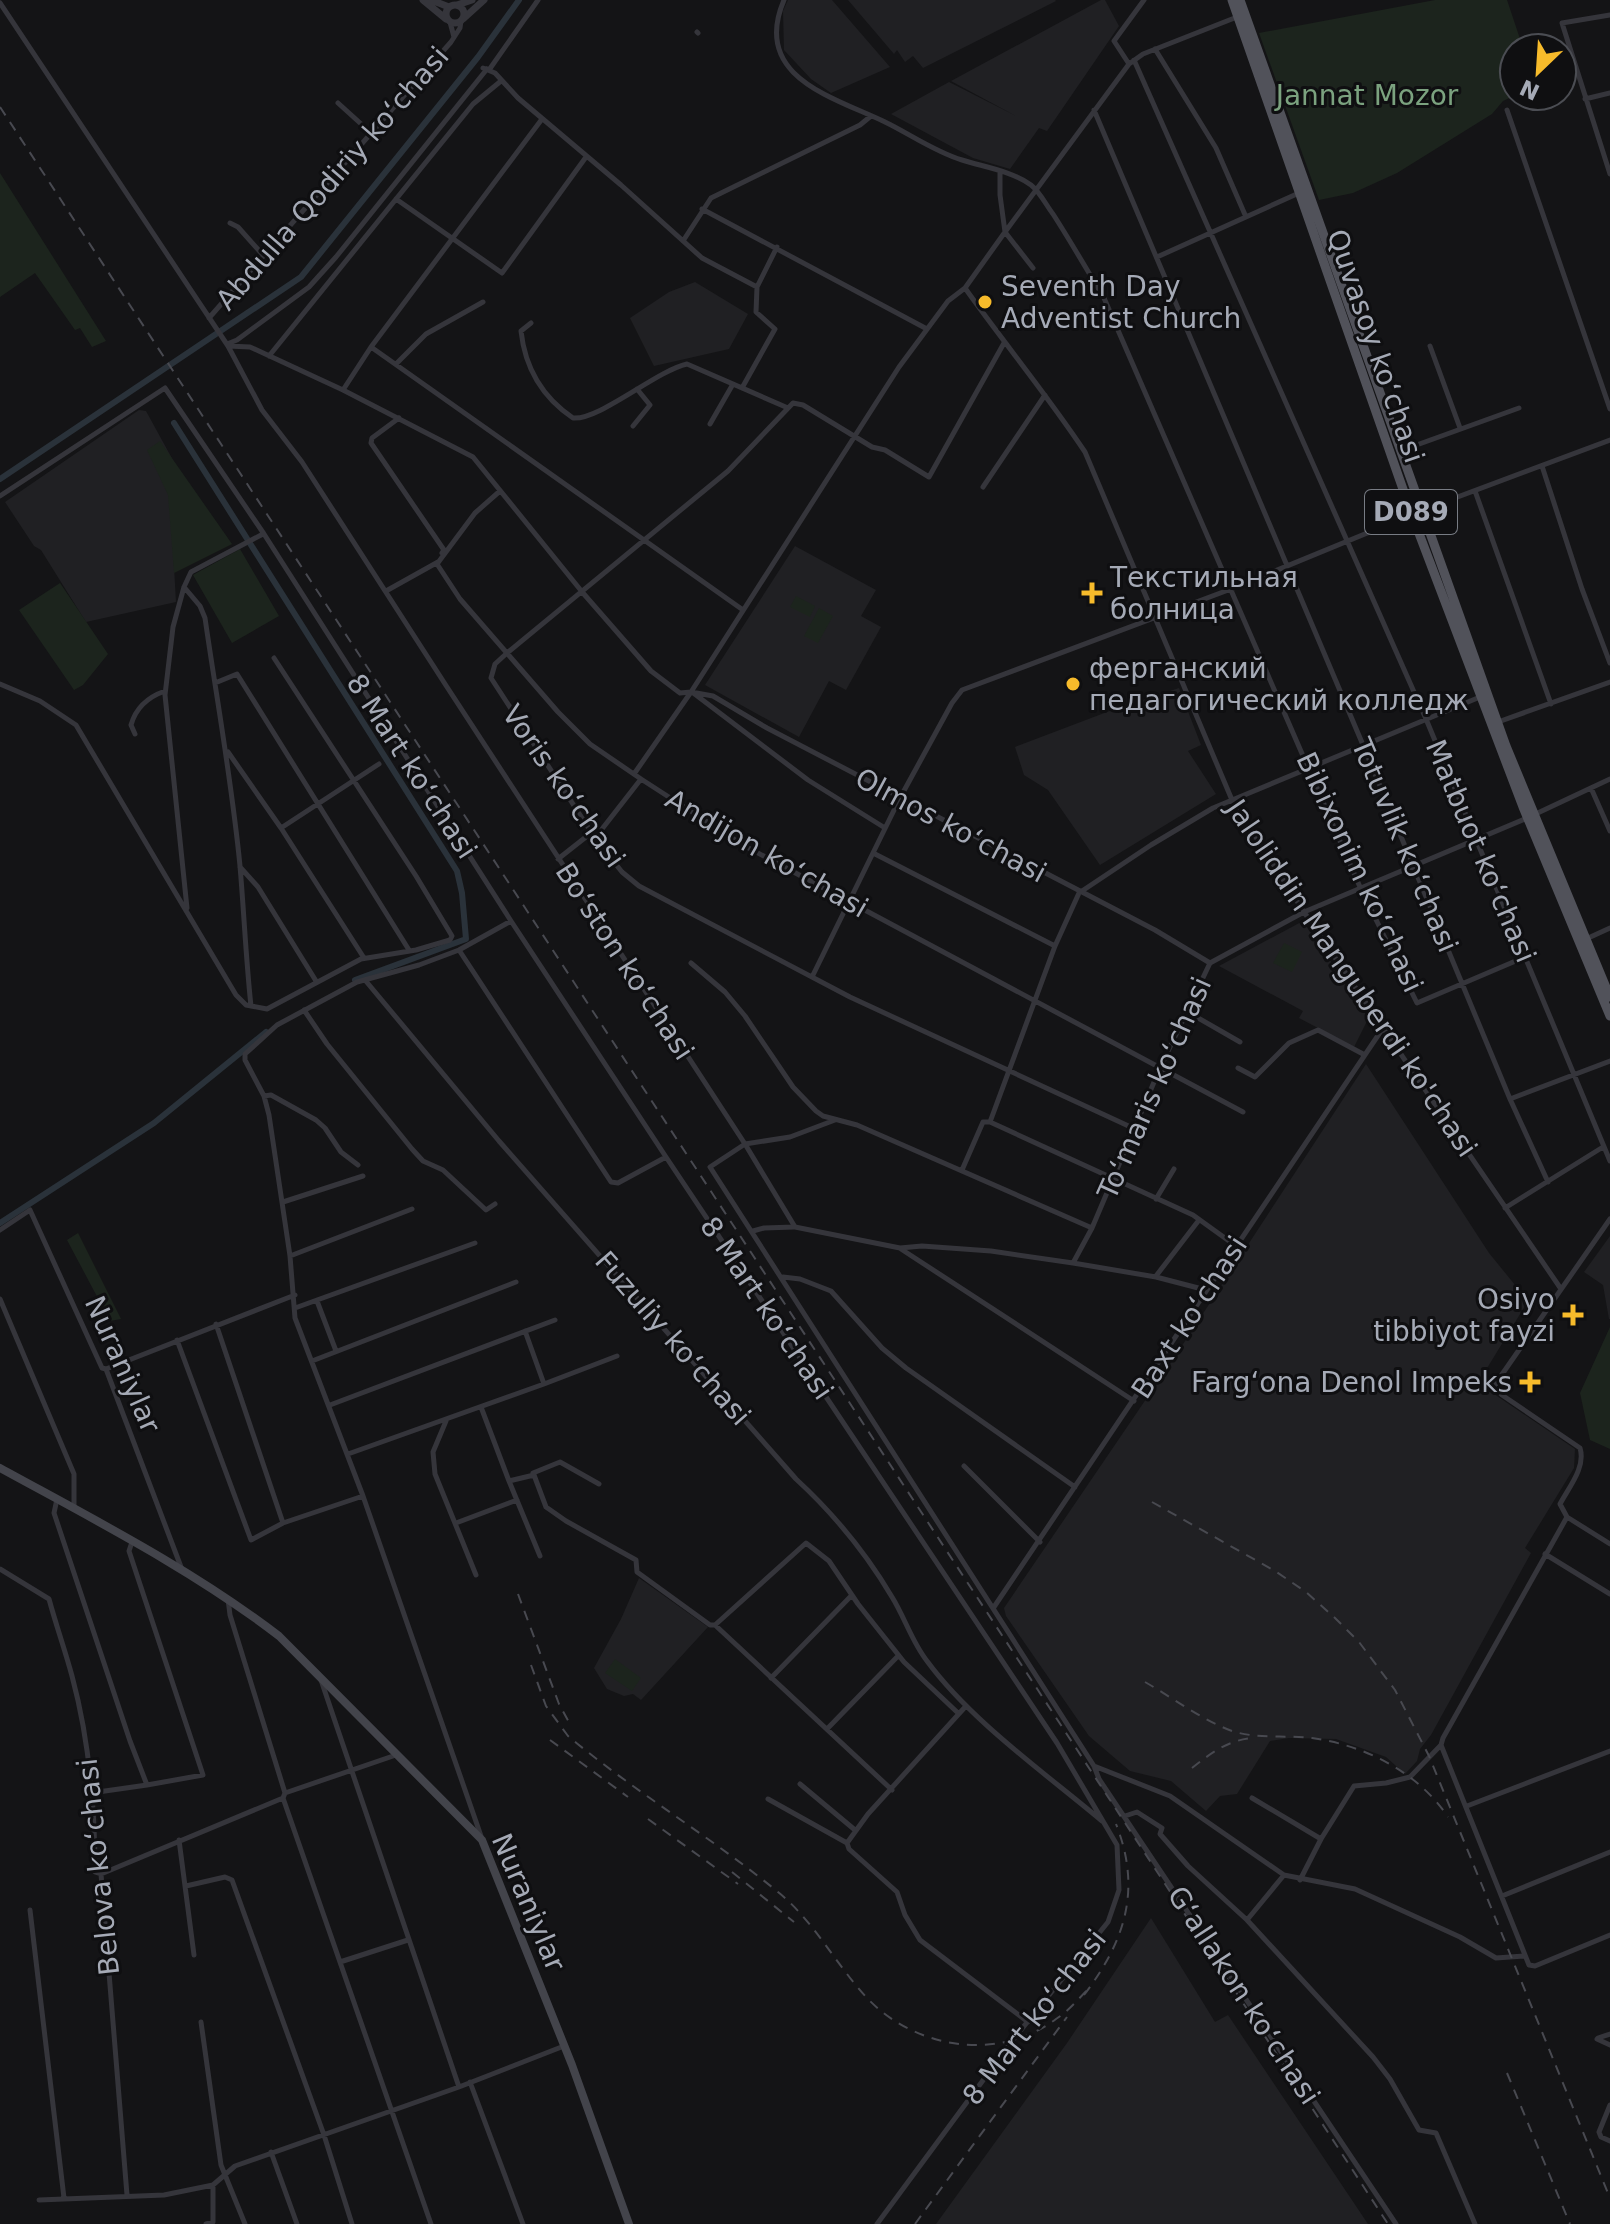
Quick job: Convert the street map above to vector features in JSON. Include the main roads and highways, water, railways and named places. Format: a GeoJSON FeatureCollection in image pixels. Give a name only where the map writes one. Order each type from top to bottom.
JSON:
{"type":"FeatureCollection","features":[{"type":"Feature","properties":{"kind":"main road","name":"Quvasoy koʻchasi"},"geometry":{"type":"LineString","coordinates":[[1232,0],[1530,816],[1610,997]]}},
{"type":"Feature","properties":{"kind":"main road","name":"Quvasoy koʻchasi"},"geometry":{"type":"LineString","coordinates":[[1240,0],[1400,451],[1417,513],[1480,697],[1610,1016]]}},
{"type":"Feature","properties":{"kind":"main road","name":"Nuraniylar"},"geometry":{"type":"LineString","coordinates":[[0,1468],[182,1571],[279,1636],[482,1840],[564,2046],[629,2224]]}},
{"type":"Feature","properties":{"kind":"waterway"},"geometry":{"type":"LineString","coordinates":[[0,479],[301,277],[478,57],[519,0]]}},
{"type":"Feature","properties":{"kind":"waterway"},"geometry":{"type":"LineString","coordinates":[[174,423],[457,871],[466,939],[355,980]]}},
{"type":"Feature","properties":{"kind":"waterway"},"geometry":{"type":"LineString","coordinates":[[0,1223],[154,1123],[266,1032]]}},
{"type":"Feature","properties":{"kind":"railway"},"geometry":{"type":"LineString","coordinates":[[0,107],[1388,2224]]}},
{"type":"Feature","properties":{"kind":"railway"},"geometry":{"type":"LineString","coordinates":[[1152,1502],[1275,1571],[1306,1592],[1359,1642],[1395,1690],[1429,1756],[1610,2198]]}},
{"type":"Feature","properties":{"kind":"railway"},"geometry":{"type":"LineString","coordinates":[[518,1594],[559,1704],[571,1726]]}},
{"type":"Feature","properties":{"kind":"railway"},"geometry":{"type":"LineString","coordinates":[[531,1665],[546,1706],[568,1736],[778,1892],[803,1916],[868,1999],[910,2029],[934,2039],[959,2044],[984,2045],[1009,2041],[1034,2033],[1056,2019],[1091,1986]]}},
{"type":"Feature","properties":{"kind":"railway"},"geometry":{"type":"LineString","coordinates":[[1145,1682],[1232,1731],[1261,1736],[1312,1738],[1370,1754],[1405,1774],[1436,1801],[1448,1817]]}},
{"type":"Feature","properties":{"kind":"railway"},"geometry":{"type":"LineString","coordinates":[[1192,1768],[1228,1744],[1253,1738]]}},
{"type":"Feature","properties":{"kind":"railway"},"geometry":{"type":"LineString","coordinates":[[550,1740],[628,1797]]}},
{"type":"Feature","properties":{"kind":"railway"},"geometry":{"type":"LineString","coordinates":[[648,1819],[738,1884]]}},
{"type":"Feature","properties":{"kind":"railway"},"geometry":{"type":"LineString","coordinates":[[1084,1995],[1110,1955],[1125,1914],[1128,1871],[1116,1824]]}},
{"type":"Feature","properties":{"kind":"railway"},"geometry":{"type":"LineString","coordinates":[[732,1872],[794,1922]]}},
{"type":"Feature","properties":{"kind":"railway"},"geometry":{"type":"LineString","coordinates":[[915,2224],[1067,2017]]}},
{"type":"Feature","properties":{"kind":"railway"},"geometry":{"type":"LineString","coordinates":[[1507,2073],[1570,2224]]}},
{"type":"Feature","properties":{"kind":"place","name":"Seventh Day Adventist Church"},"geometry":{"type":"Point","coordinates":[985,302]}},
{"type":"Feature","properties":{"kind":"place","name":"Текстильная болница"},"geometry":{"type":"Point","coordinates":[1092,593]}},
{"type":"Feature","properties":{"kind":"place","name":"ферганский педагогический колледж"},"geometry":{"type":"Point","coordinates":[1073,684]}},
{"type":"Feature","properties":{"kind":"place","name":"Osiyo tibbiyot fayzi"},"geometry":{"type":"Point","coordinates":[1573,1315]}},
{"type":"Feature","properties":{"kind":"place","name":"Farg‘ona Denol Impeks"},"geometry":{"type":"Point","coordinates":[1530,1382]}},
{"type":"Feature","properties":{"kind":"park label","name":"Jannat Mozor"},"geometry":{"type":"Point","coordinates":[1367,95]}}]}
